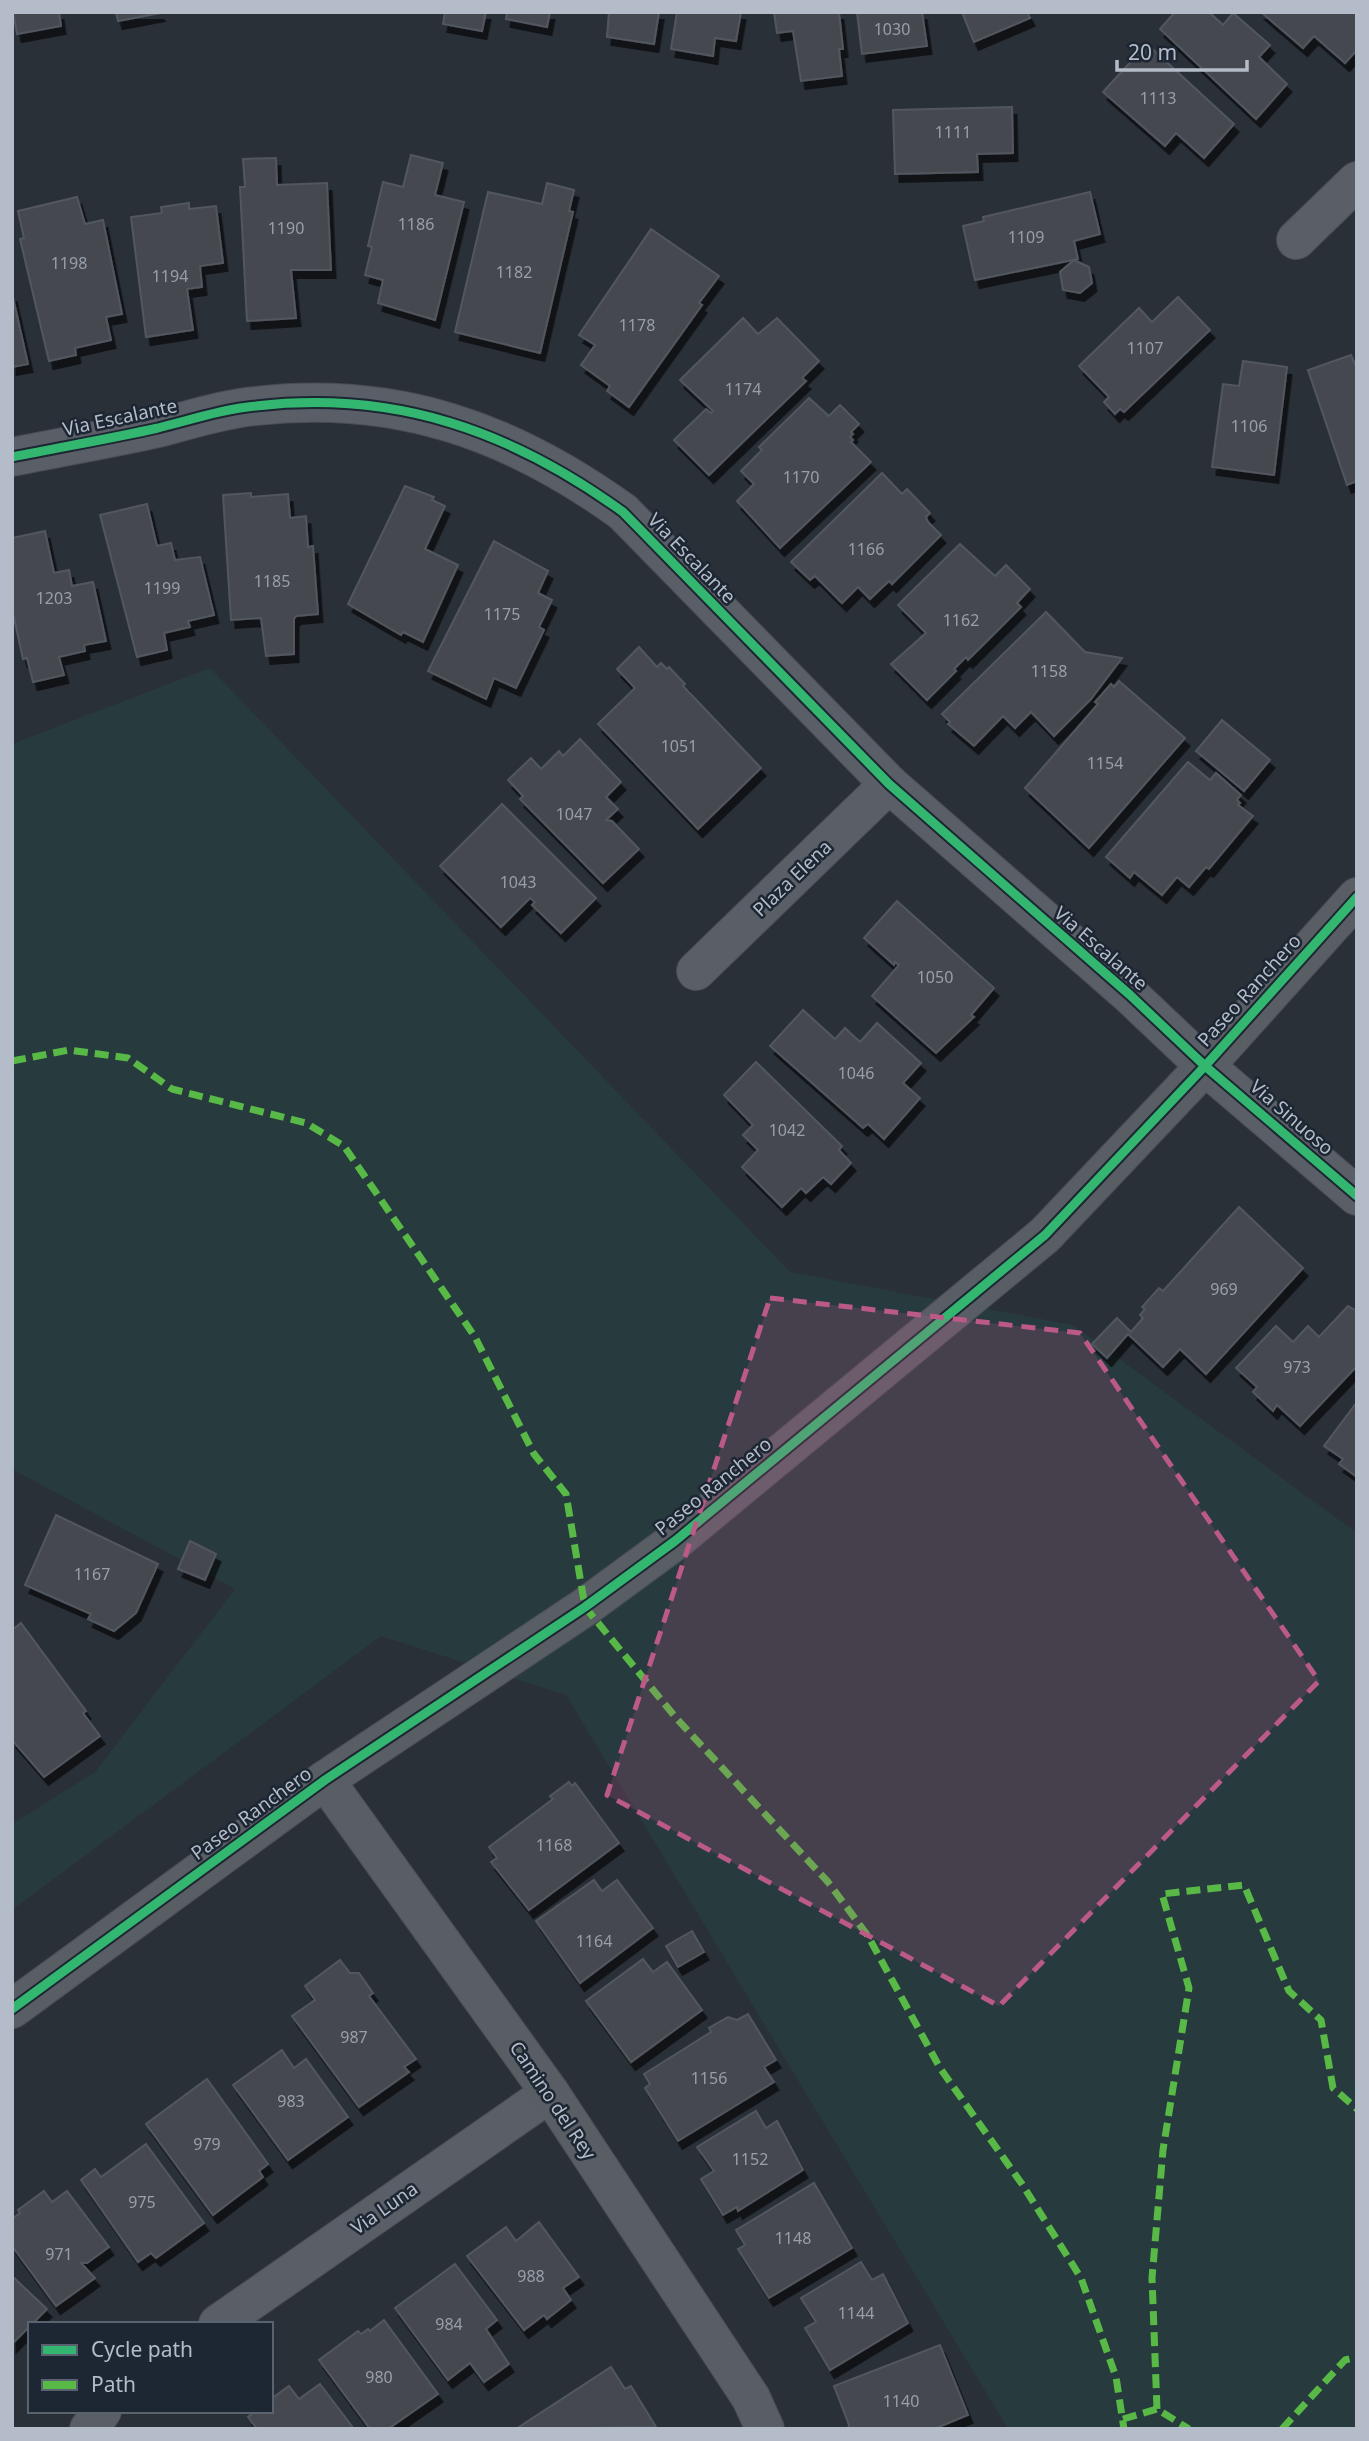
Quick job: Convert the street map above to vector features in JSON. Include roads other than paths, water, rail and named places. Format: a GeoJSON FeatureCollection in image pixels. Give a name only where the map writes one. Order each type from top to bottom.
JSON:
{"type":"FeatureCollection","features":[{"type":"Feature","properties":{"kind":"main road","name":"Paseo Ranchero"},"geometry":{"type":"LineString","coordinates":[[12,2009],[326,1780],[585,1606],[675,1541],[1045,1235],[1205,1066],[1357,897]]}},
{"type":"Feature","properties":{"kind":"main road","name":"Camino del Rey"},"geometry":{"type":"LineString","coordinates":[[326,1780],[550,2093],[751,2398],[765,2429]]}},
{"type":"Feature","properties":{"kind":"street"},"geometry":{"type":"LineString","coordinates":[[1296,240],[1357,181]]}},
{"type":"Feature","properties":{"kind":"street","name":"Via Escalante"},"geometry":{"type":"LineString","coordinates":[[12,457],[255,406],[328,403],[424,415],[477,430],[529,452],[577,479],[623,512],[889,784],[1205,1066]]}},
{"type":"Feature","properties":{"kind":"street","name":"Plaza Elena"},"geometry":{"type":"LineString","coordinates":[[696,971],[889,784]]}},
{"type":"Feature","properties":{"kind":"street","name":"Via Sinuoso"},"geometry":{"type":"LineString","coordinates":[[1205,1066],[1357,1196]]}},
{"type":"Feature","properties":{"kind":"street","name":"Via Luna"},"geometry":{"type":"LineString","coordinates":[[221,2322],[550,2093]]}}]}
